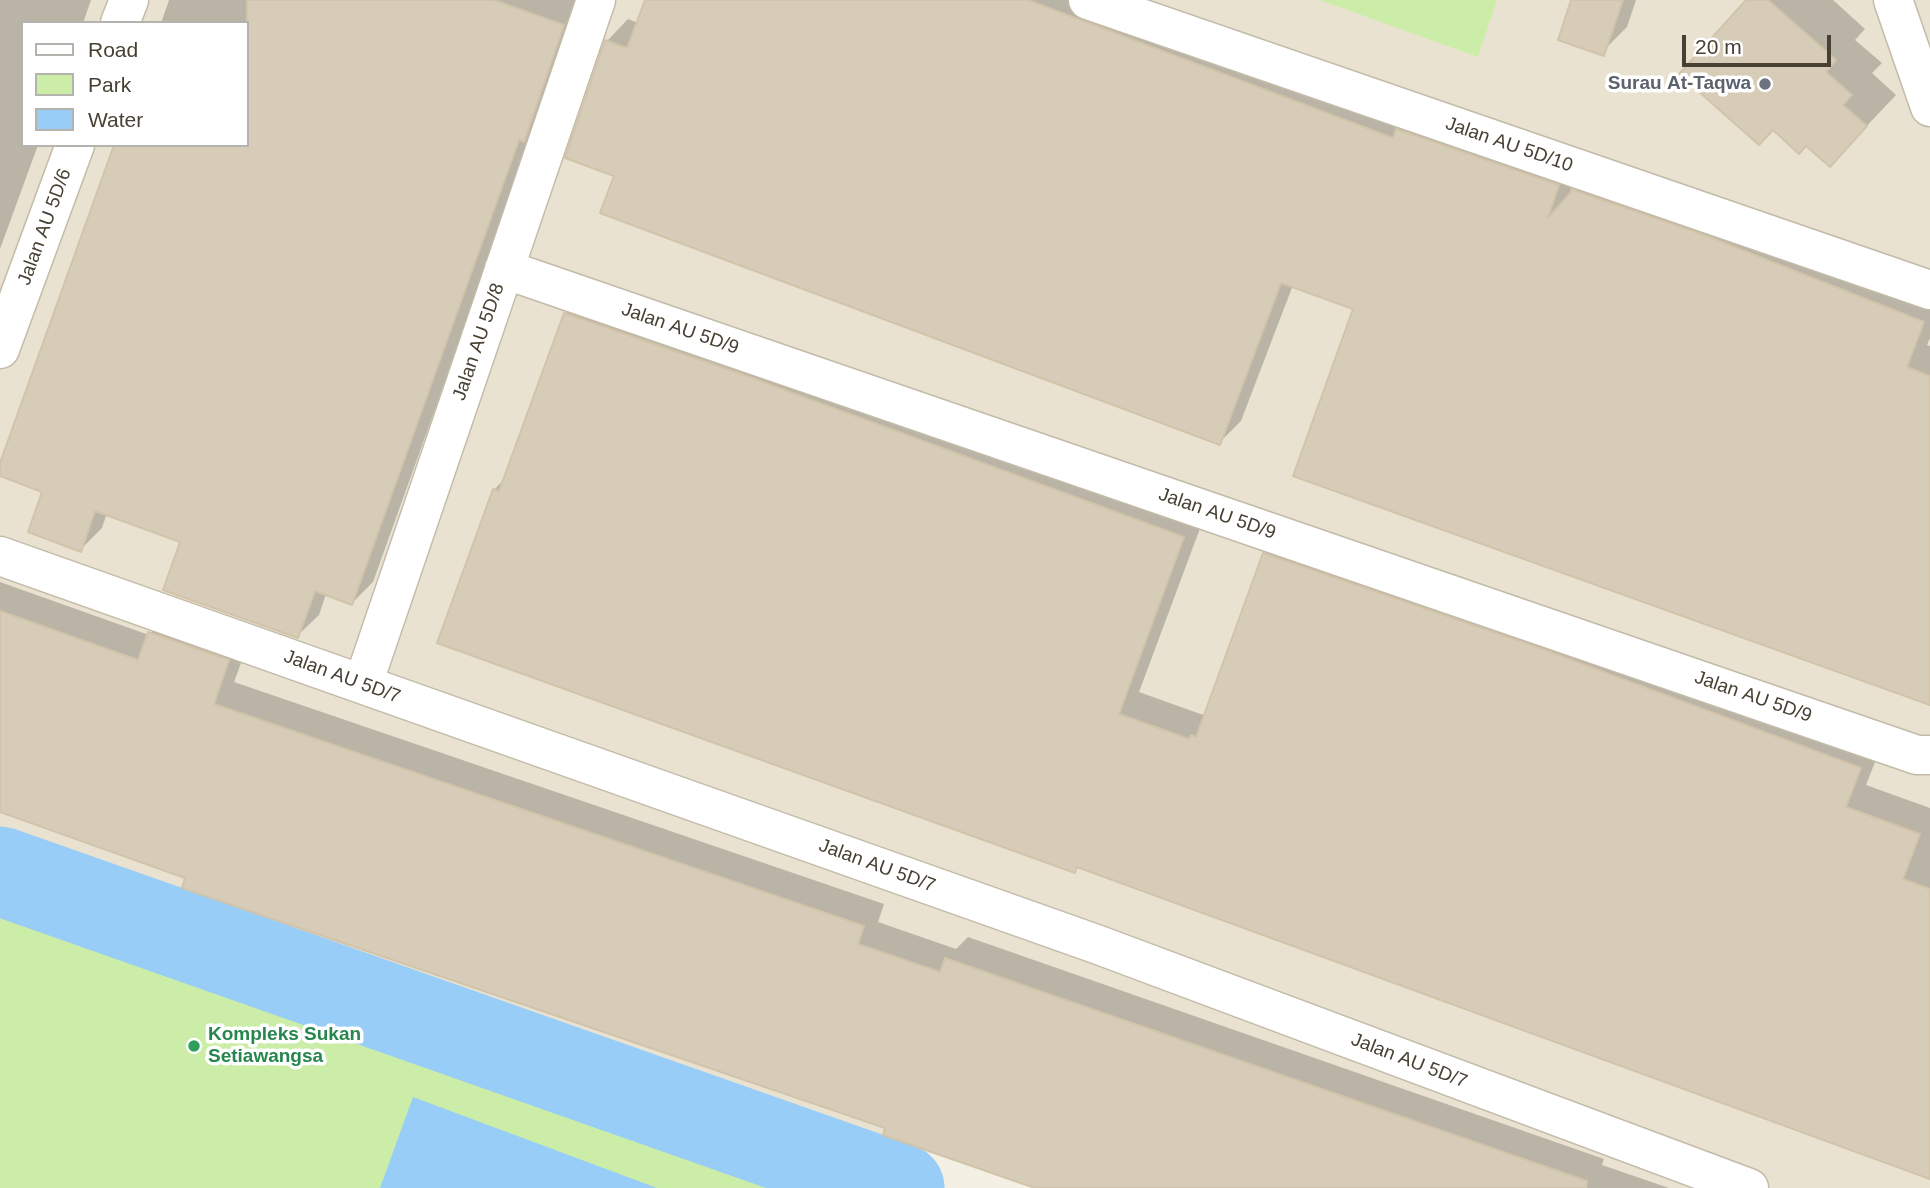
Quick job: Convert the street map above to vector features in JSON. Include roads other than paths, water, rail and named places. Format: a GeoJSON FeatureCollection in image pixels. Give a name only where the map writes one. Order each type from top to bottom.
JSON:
{"type":"FeatureCollection","features":[{"type":"Feature","properties":{"kind":"street"},"geometry":{"type":"LineString","coordinates":[[121,21],[129,0]]}},
{"type":"Feature","properties":{"kind":"street","name":"Jalan AU 5D/8"},"geometry":{"type":"LineString","coordinates":[[363,684],[596,0]]}},
{"type":"Feature","properties":{"kind":"street","name":"Jalan AU 5D/10"},"geometry":{"type":"LineString","coordinates":[[1088,0],[1930,290]]}},
{"type":"Feature","properties":{"kind":"street"},"geometry":{"type":"LineString","coordinates":[[1893,0],[1930,107]]}},
{"type":"Feature","properties":{"kind":"street","name":"Jalan AU 5D/6"},"geometry":{"type":"LineString","coordinates":[[0,349],[74,147]]}},
{"type":"Feature","properties":{"kind":"street","name":"Jalan AU 5D/9"},"geometry":{"type":"LineString","coordinates":[[504,269],[1917,755],[1930,755]]}},
{"type":"Feature","properties":{"kind":"street","name":"Jalan AU 5D/7"},"geometry":{"type":"LineString","coordinates":[[0,556],[1096,944],[1749,1188]]}},
{"type":"Feature","properties":{"kind":"water"},"geometry":{"type":"Polygon","coordinates":[[[413,1097],[657,1188],[380,1188],[413,1097]]]}},
{"type":"Feature","properties":{"kind":"waterway"},"geometry":{"type":"LineString","coordinates":[[0,871],[900,1188]]}},
{"type":"Feature","properties":{"kind":"place","name":"Surau At-Taqwa"},"geometry":{"type":"Point","coordinates":[1765,84]}},
{"type":"Feature","properties":{"kind":"place","name":"Kompleks Sukan Setiawangsa"},"geometry":{"type":"Point","coordinates":[194,1046]}}]}
